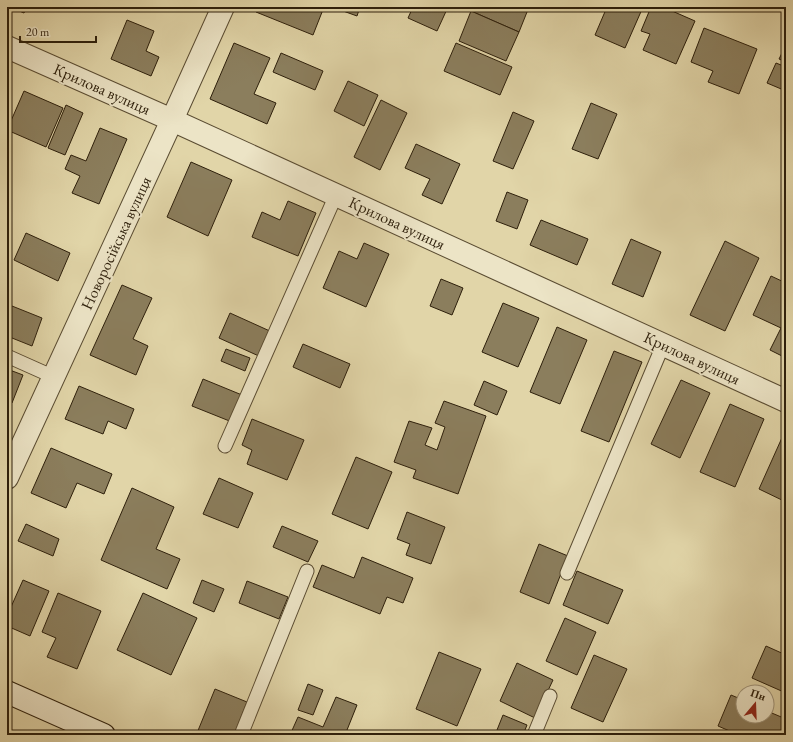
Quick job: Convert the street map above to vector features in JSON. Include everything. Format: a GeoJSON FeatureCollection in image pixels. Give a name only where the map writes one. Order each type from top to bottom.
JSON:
{"type":"FeatureCollection","features":[{"type":"Feature","properties":{"kind":"street","name":"Новоросійська вулиця"},"geometry":{"type":"LineString","coordinates":[[7,478],[223,7]]}},
{"type":"Feature","properties":{"kind":"street","name":"Крилова вулиця"},"geometry":{"type":"LineString","coordinates":[[7,47],[172,120],[786,402]]}},
{"type":"Feature","properties":{"kind":"street"},"geometry":{"type":"LineString","coordinates":[[7,692],[104,735]]}},
{"type":"Feature","properties":{"kind":"lane"},"geometry":{"type":"LineString","coordinates":[[225,446],[336,196]]}},
{"type":"Feature","properties":{"kind":"lane"},"geometry":{"type":"LineString","coordinates":[[567,573],[663,345]]}},
{"type":"Feature","properties":{"kind":"lane"},"geometry":{"type":"LineString","coordinates":[[7,356],[54,377]]}},
{"type":"Feature","properties":{"kind":"lane"},"geometry":{"type":"LineString","coordinates":[[240,735],[307,571]]}},
{"type":"Feature","properties":{"kind":"lane"},"geometry":{"type":"LineString","coordinates":[[534,735],[550,696]]}},
{"type":"Feature","properties":{"kind":"building"},"geometry":{"type":"Polygon","coordinates":[[[10,7],[27,7],[24,13],[10,7]]]}},
{"type":"Feature","properties":{"kind":"building"},"geometry":{"type":"Polygon","coordinates":[[[258,7],[324,7],[313,35],[256,12],[258,7]]]}},
{"type":"Feature","properties":{"kind":"building"},"geometry":{"type":"Polygon","coordinates":[[[332,7],[360,7],[357,16],[332,7]]]}},
{"type":"Feature","properties":{"kind":"building"},"geometry":{"type":"Polygon","coordinates":[[[413,7],[448,7],[437,31],[408,18],[413,7]]]}},
{"type":"Feature","properties":{"kind":"building"},"geometry":{"type":"Polygon","coordinates":[[[473,7],[529,7],[519,32],[471,11],[473,7]]]}},
{"type":"Feature","properties":{"kind":"building"},"geometry":{"type":"Polygon","coordinates":[[[607,7],[643,7],[625,48],[595,35],[607,7]]]}},
{"type":"Feature","properties":{"kind":"building"},"geometry":{"type":"Polygon","coordinates":[[[651,7],[663,7],[695,21],[676,64],[643,50],[650,34],[641,31],[651,7]]]}},
{"type":"Feature","properties":{"kind":"building"},"geometry":{"type":"Polygon","coordinates":[[[471,11],[519,32],[506,61],[459,41],[471,11]]]}},
{"type":"Feature","properties":{"kind":"building"},"geometry":{"type":"Polygon","coordinates":[[[127,20],[154,31],[146,51],[159,57],[151,76],[111,59],[127,20]]]}},
{"type":"Feature","properties":{"kind":"building"},"geometry":{"type":"Polygon","coordinates":[[[704,28],[757,49],[739,94],[708,82],[713,71],[691,62],[704,28]]]}},
{"type":"Feature","properties":{"kind":"building"},"geometry":{"type":"Polygon","coordinates":[[[234,43],[270,58],[254,94],[276,103],[267,124],[210,99],[234,43]]]}},
{"type":"Feature","properties":{"kind":"building"},"geometry":{"type":"Polygon","coordinates":[[[456,43],[512,67],[500,95],[444,71],[456,43]]]}},
{"type":"Feature","properties":{"kind":"building"},"geometry":{"type":"Polygon","coordinates":[[[786,45],[786,62],[779,59],[786,45]]]}},
{"type":"Feature","properties":{"kind":"building"},"geometry":{"type":"Polygon","coordinates":[[[281,53],[323,71],[315,90],[273,72],[281,53]]]}},
{"type":"Feature","properties":{"kind":"building"},"geometry":{"type":"Polygon","coordinates":[[[776,63],[786,67],[786,91],[767,83],[776,63]]]}},
{"type":"Feature","properties":{"kind":"building"},"geometry":{"type":"Polygon","coordinates":[[[348,81],[378,95],[364,126],[334,111],[348,81]]]}},
{"type":"Feature","properties":{"kind":"building"},"geometry":{"type":"Polygon","coordinates":[[[24,91],[63,108],[46,147],[7,130],[24,91]]]}},
{"type":"Feature","properties":{"kind":"building"},"geometry":{"type":"Polygon","coordinates":[[[381,100],[407,113],[380,170],[354,157],[381,100]]]}},
{"type":"Feature","properties":{"kind":"building"},"geometry":{"type":"Polygon","coordinates":[[[591,103],[617,114],[598,159],[572,149],[591,103]]]}},
{"type":"Feature","properties":{"kind":"building"},"geometry":{"type":"Polygon","coordinates":[[[66,105],[83,113],[65,155],[48,148],[66,105]]]}},
{"type":"Feature","properties":{"kind":"building"},"geometry":{"type":"Polygon","coordinates":[[[513,112],[534,121],[513,169],[493,161],[513,112]]]}},
{"type":"Feature","properties":{"kind":"building"},"geometry":{"type":"Polygon","coordinates":[[[100,128],[127,139],[99,204],[72,193],[80,176],[65,169],[71,155],[86,161],[100,128]]]}},
{"type":"Feature","properties":{"kind":"building"},"geometry":{"type":"Polygon","coordinates":[[[416,144],[460,164],[442,204],[422,195],[430,179],[405,168],[416,144]]]}},
{"type":"Feature","properties":{"kind":"building"},"geometry":{"type":"Polygon","coordinates":[[[191,162],[232,180],[208,236],[167,217],[191,162]]]}},
{"type":"Feature","properties":{"kind":"building"},"geometry":{"type":"Polygon","coordinates":[[[507,192],[528,200],[517,229],[496,221],[507,192]]]}},
{"type":"Feature","properties":{"kind":"building"},"geometry":{"type":"Polygon","coordinates":[[[288,201],[316,213],[298,256],[252,237],[262,212],[280,220],[288,201]]]}},
{"type":"Feature","properties":{"kind":"building"},"geometry":{"type":"Polygon","coordinates":[[[541,220],[588,239],[577,265],[530,245],[541,220]]]}},
{"type":"Feature","properties":{"kind":"building"},"geometry":{"type":"Polygon","coordinates":[[[26,233],[70,253],[58,281],[14,260],[26,233]]]}},
{"type":"Feature","properties":{"kind":"building"},"geometry":{"type":"Polygon","coordinates":[[[631,239],[661,252],[643,297],[612,284],[631,239]]]}},
{"type":"Feature","properties":{"kind":"building"},"geometry":{"type":"Polygon","coordinates":[[[725,241],[759,258],[725,331],[690,315],[725,241]]]}},
{"type":"Feature","properties":{"kind":"building"},"geometry":{"type":"Polygon","coordinates":[[[364,243],[389,254],[366,307],[323,288],[339,251],[357,259],[364,243]]]}},
{"type":"Feature","properties":{"kind":"building"},"geometry":{"type":"Polygon","coordinates":[[[771,276],[786,283],[786,358],[770,350],[781,328],[753,315],[771,276]]]}},
{"type":"Feature","properties":{"kind":"building"},"geometry":{"type":"Polygon","coordinates":[[[441,279],[463,288],[452,315],[430,306],[441,279]]]}},
{"type":"Feature","properties":{"kind":"building"},"geometry":{"type":"Polygon","coordinates":[[[122,285],[152,298],[133,339],[148,346],[136,375],[90,355],[122,285]]]}},
{"type":"Feature","properties":{"kind":"building"},"geometry":{"type":"Polygon","coordinates":[[[503,303],[539,318],[518,367],[482,352],[503,303]]]}},
{"type":"Feature","properties":{"kind":"building"},"geometry":{"type":"Polygon","coordinates":[[[7,304],[42,318],[32,346],[7,336],[7,304]]]}},
{"type":"Feature","properties":{"kind":"building"},"geometry":{"type":"Polygon","coordinates":[[[230,313],[272,332],[261,357],[219,338],[230,313]]]}},
{"type":"Feature","properties":{"kind":"building"},"geometry":{"type":"Polygon","coordinates":[[[557,327],[587,340],[560,404],[530,392],[557,327]]]}},
{"type":"Feature","properties":{"kind":"building"},"geometry":{"type":"Polygon","coordinates":[[[303,344],[350,364],[340,388],[293,367],[303,344]]]}},
{"type":"Feature","properties":{"kind":"building"},"geometry":{"type":"Polygon","coordinates":[[[226,349],[250,358],[245,371],[221,361],[226,349]]]}},
{"type":"Feature","properties":{"kind":"building"},"geometry":{"type":"Polygon","coordinates":[[[614,351],[642,362],[609,442],[581,431],[614,351]]]}},
{"type":"Feature","properties":{"kind":"building"},"geometry":{"type":"Polygon","coordinates":[[[7,369],[23,375],[12,403],[7,401],[7,369]]]}},
{"type":"Feature","properties":{"kind":"building"},"geometry":{"type":"Polygon","coordinates":[[[203,379],[242,395],[232,422],[192,406],[203,379]]]}},
{"type":"Feature","properties":{"kind":"building"},"geometry":{"type":"Polygon","coordinates":[[[681,380],[710,393],[680,458],[651,444],[681,380]]]}},
{"type":"Feature","properties":{"kind":"building"},"geometry":{"type":"Polygon","coordinates":[[[484,381],[507,391],[497,415],[474,405],[484,381]]]}},
{"type":"Feature","properties":{"kind":"building"},"geometry":{"type":"Polygon","coordinates":[[[79,386],[134,409],[126,429],[108,421],[103,434],[65,419],[79,386]]]}},
{"type":"Feature","properties":{"kind":"building"},"geometry":{"type":"Polygon","coordinates":[[[444,401],[486,416],[458,494],[413,478],[416,470],[394,462],[409,421],[432,428],[425,445],[437,450],[445,427],[435,423],[444,401]]]}},
{"type":"Feature","properties":{"kind":"building"},"geometry":{"type":"Polygon","coordinates":[[[730,404],[764,419],[735,487],[700,472],[730,404]]]}},
{"type":"Feature","properties":{"kind":"building"},"geometry":{"type":"Polygon","coordinates":[[[252,419],[304,440],[287,480],[247,464],[252,450],[242,445],[252,419]]]}},
{"type":"Feature","properties":{"kind":"building"},"geometry":{"type":"Polygon","coordinates":[[[785,431],[786,432],[786,502],[759,489],[785,431]]]}},
{"type":"Feature","properties":{"kind":"building"},"geometry":{"type":"Polygon","coordinates":[[[51,448],[112,474],[104,494],[77,483],[66,508],[31,493],[51,448]]]}},
{"type":"Feature","properties":{"kind":"building"},"geometry":{"type":"Polygon","coordinates":[[[356,457],[392,472],[368,529],[332,514],[356,457]]]}},
{"type":"Feature","properties":{"kind":"building"},"geometry":{"type":"Polygon","coordinates":[[[219,478],[253,493],[238,528],[203,514],[219,478]]]}},
{"type":"Feature","properties":{"kind":"building"},"geometry":{"type":"Polygon","coordinates":[[[132,488],[174,507],[156,549],[180,559],[167,589],[101,560],[132,488]]]}},
{"type":"Feature","properties":{"kind":"building"},"geometry":{"type":"Polygon","coordinates":[[[407,512],[445,527],[431,564],[406,555],[410,544],[397,539],[407,512]]]}},
{"type":"Feature","properties":{"kind":"building"},"geometry":{"type":"Polygon","coordinates":[[[26,524],[59,539],[53,556],[18,541],[26,524]]]}},
{"type":"Feature","properties":{"kind":"building"},"geometry":{"type":"Polygon","coordinates":[[[282,526],[318,541],[308,562],[273,547],[282,526]]]}},
{"type":"Feature","properties":{"kind":"building"},"geometry":{"type":"Polygon","coordinates":[[[539,544],[568,556],[549,604],[520,592],[539,544]]]}},
{"type":"Feature","properties":{"kind":"building"},"geometry":{"type":"Polygon","coordinates":[[[362,557],[413,578],[403,603],[387,597],[380,614],[313,587],[322,565],[354,578],[362,557]]]}},
{"type":"Feature","properties":{"kind":"building"},"geometry":{"type":"Polygon","coordinates":[[[577,571],[623,590],[608,624],[563,605],[577,571]]]}},
{"type":"Feature","properties":{"kind":"building"},"geometry":{"type":"Polygon","coordinates":[[[23,580],[49,591],[30,636],[7,626],[7,616],[23,580]]]}},
{"type":"Feature","properties":{"kind":"building"},"geometry":{"type":"Polygon","coordinates":[[[202,580],[224,589],[214,612],[193,603],[202,580]]]}},
{"type":"Feature","properties":{"kind":"building"},"geometry":{"type":"Polygon","coordinates":[[[247,581],[288,597],[279,619],[239,603],[247,581]]]}},
{"type":"Feature","properties":{"kind":"building"},"geometry":{"type":"Polygon","coordinates":[[[58,593],[101,611],[77,669],[47,657],[56,638],[42,632],[58,593]]]}},
{"type":"Feature","properties":{"kind":"building"},"geometry":{"type":"Polygon","coordinates":[[[143,593],[197,618],[171,675],[117,650],[143,593]]]}},
{"type":"Feature","properties":{"kind":"building"},"geometry":{"type":"Polygon","coordinates":[[[565,618],[596,632],[577,675],[546,661],[565,618]]]}},
{"type":"Feature","properties":{"kind":"building"},"geometry":{"type":"Polygon","coordinates":[[[766,646],[786,655],[786,693],[775,688],[775,684],[766,684],[752,678],[766,646]]]}},
{"type":"Feature","properties":{"kind":"building"},"geometry":{"type":"Polygon","coordinates":[[[439,652],[481,669],[457,726],[416,709],[439,652]]]}},
{"type":"Feature","properties":{"kind":"building"},"geometry":{"type":"Polygon","coordinates":[[[594,655],[627,669],[603,722],[571,708],[594,655]]]}},
{"type":"Feature","properties":{"kind":"building"},"geometry":{"type":"Polygon","coordinates":[[[517,663],[553,680],[535,718],[500,701],[517,663]]]}},
{"type":"Feature","properties":{"kind":"building"},"geometry":{"type":"Polygon","coordinates":[[[308,684],[323,690],[313,715],[298,710],[308,684]]]}},
{"type":"Feature","properties":{"kind":"building"},"geometry":{"type":"Polygon","coordinates":[[[215,689],[247,702],[234,735],[202,735],[197,733],[215,689]]]}},
{"type":"Feature","properties":{"kind":"building"},"geometry":{"type":"Polygon","coordinates":[[[731,695],[735,697],[735,724],[775,724],[775,714],[786,719],[786,735],[739,735],[718,726],[731,695]]]}},
{"type":"Feature","properties":{"kind":"building"},"geometry":{"type":"Polygon","coordinates":[[[336,697],[357,705],[345,735],[290,735],[298,717],[323,727],[336,697]]]}},
{"type":"Feature","properties":{"kind":"building"},"geometry":{"type":"Polygon","coordinates":[[[503,715],[527,725],[523,735],[495,735],[503,715]]]}}]}
